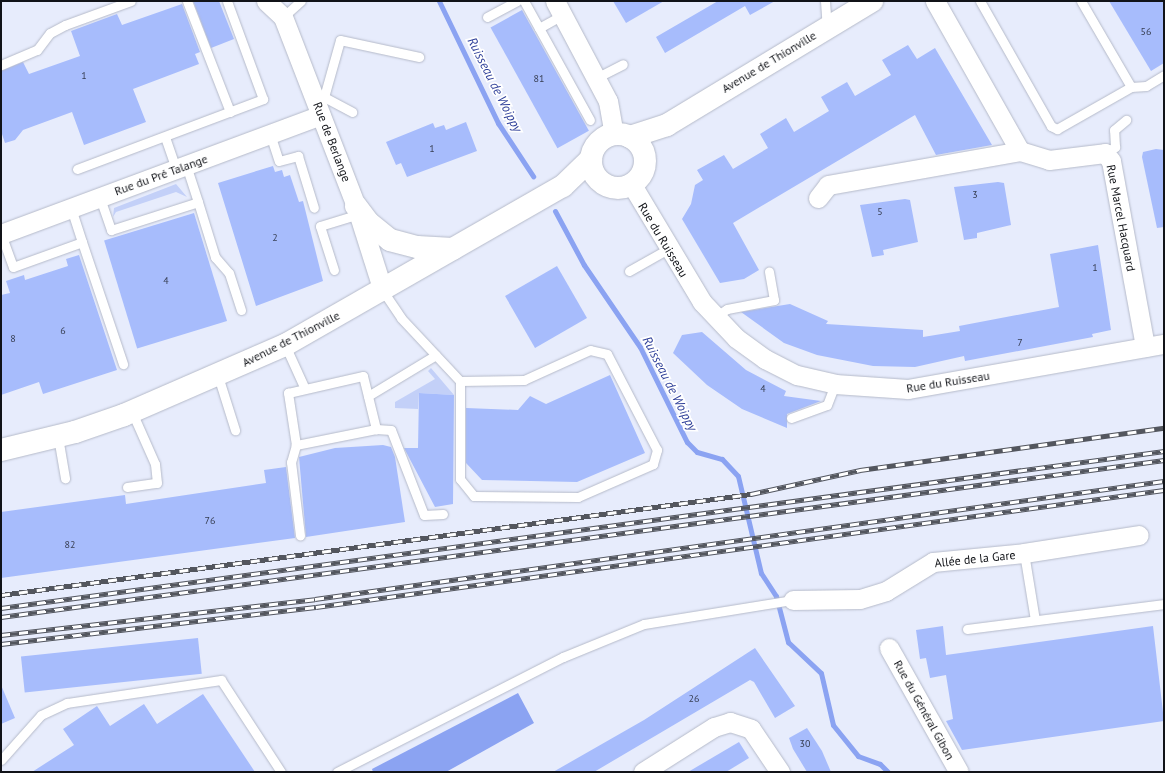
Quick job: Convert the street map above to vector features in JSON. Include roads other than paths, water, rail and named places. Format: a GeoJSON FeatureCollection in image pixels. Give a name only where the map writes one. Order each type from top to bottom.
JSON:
{"type":"FeatureCollection","features":[{"type":"Feature","properties":{"kind":"main road","name":"Avenue de Thionville"},"geometry":{"type":"LineString","coordinates":[[622,135],[667,125],[872,1]]}},
{"type":"Feature","properties":{"kind":"main road","name":"Avenue de Thionville"},"geometry":{"type":"LineString","coordinates":[[645,155],[667,125]]}},
{"type":"Feature","properties":{"kind":"main road"},"geometry":{"type":"LineString","coordinates":[[622,135],[645,155],[644,171],[632,185],[614,188],[602,183],[593,172],[591,159],[599,142],[622,135]]}},
{"type":"Feature","properties":{"kind":"main road","name":"Avenue de Thionville"},"geometry":{"type":"LineString","coordinates":[[1,450],[58,437],[132,412],[218,376],[284,345],[383,291],[563,186],[591,159]]}},
{"type":"Feature","properties":{"kind":"main road","name":"Avenue de Thionville"},"geometry":{"type":"LineString","coordinates":[[563,186],[602,183]]}},
{"type":"Feature","properties":{"kind":"main road"},"geometry":{"type":"LineString","coordinates":[[358,210],[369,223],[390,240],[417,247],[453,249]]}},
{"type":"Feature","properties":{"kind":"street","name":"Rue de Berlange"},"geometry":{"type":"LineString","coordinates":[[266,1],[283,17],[320,104],[358,210],[383,291]]}},
{"type":"Feature","properties":{"kind":"street"},"geometry":{"type":"LineString","coordinates":[[935,1],[1020,151]]}},
{"type":"Feature","properties":{"kind":"street"},"geometry":{"type":"LineString","coordinates":[[558,8],[596,78],[622,135]]}},
{"type":"Feature","properties":{"kind":"street","name":"Rue du Pré Talange"},"geometry":{"type":"LineString","coordinates":[[1,234],[270,134],[320,104]]}},
{"type":"Feature","properties":{"kind":"street","name":"Rue Marcel Hacquard"},"geometry":{"type":"LineString","coordinates":[[818,198],[828,185],[1020,151],[1048,160],[1105,153],[1111,161],[1145,348]]}},
{"type":"Feature","properties":{"kind":"street","name":"Rue du Ruisseau"},"geometry":{"type":"LineString","coordinates":[[632,185],[668,249],[715,317],[736,338],[765,359],[797,375],[835,384],[877,388],[938,386],[1164,344]]}},
{"type":"Feature","properties":{"kind":"street","name":"Allée de la Gare"},"geometry":{"type":"LineString","coordinates":[[782,601],[860,599],[886,591],[933,562],[1024,554],[1139,535]]}},
{"type":"Feature","properties":{"kind":"street","name":"Rue du Général Gibon"},"geometry":{"type":"LineString","coordinates":[[890,648],[959,772]]}},
{"type":"Feature","properties":{"kind":"street"},"geometry":{"type":"LineString","coordinates":[[643,772],[714,727],[730,722],[751,729],[780,772]]}},
{"type":"Feature","properties":{"kind":"lane"},"geometry":{"type":"LineString","coordinates":[[1,65],[37,50],[50,33],[65,25],[131,1]]}},
{"type":"Feature","properties":{"kind":"lane"},"geometry":{"type":"LineString","coordinates":[[187,1],[230,112]]}},
{"type":"Feature","properties":{"kind":"lane"},"geometry":{"type":"LineString","coordinates":[[77,168],[165,137],[264,99],[227,1]]}},
{"type":"Feature","properties":{"kind":"lane"},"geometry":{"type":"LineString","coordinates":[[283,17],[301,1]]}},
{"type":"Feature","properties":{"kind":"lane"},"geometry":{"type":"LineString","coordinates":[[487,18],[517,1]]}},
{"type":"Feature","properties":{"kind":"lane"},"geometry":{"type":"LineString","coordinates":[[524,1],[590,120]]}},
{"type":"Feature","properties":{"kind":"lane"},"geometry":{"type":"LineString","coordinates":[[825,1],[827,28]]}},
{"type":"Feature","properties":{"kind":"lane"},"geometry":{"type":"LineString","coordinates":[[980,1],[1051,126],[1062,128],[1131,87],[1146,86],[1164,75]]}},
{"type":"Feature","properties":{"kind":"lane"},"geometry":{"type":"LineString","coordinates":[[1080,1],[1131,87]]}},
{"type":"Feature","properties":{"kind":"lane"},"geometry":{"type":"LineString","coordinates":[[539,28],[558,8]]}},
{"type":"Feature","properties":{"kind":"lane"},"geometry":{"type":"LineString","coordinates":[[352,112],[320,104],[340,40],[419,57]]}},
{"type":"Feature","properties":{"kind":"lane"},"geometry":{"type":"LineString","coordinates":[[596,78],[623,64]]}},
{"type":"Feature","properties":{"kind":"lane"},"geometry":{"type":"LineString","coordinates":[[1105,153],[1115,147],[1114,130],[1126,120]]}},
{"type":"Feature","properties":{"kind":"lane"},"geometry":{"type":"LineString","coordinates":[[270,134],[278,161],[298,156],[314,208]]}},
{"type":"Feature","properties":{"kind":"lane"},"geometry":{"type":"LineString","coordinates":[[165,137],[198,202],[215,257],[229,273],[241,310]]}},
{"type":"Feature","properties":{"kind":"lane"},"geometry":{"type":"LineString","coordinates":[[100,198],[111,230],[198,202]]}},
{"type":"Feature","properties":{"kind":"lane"},"geometry":{"type":"LineString","coordinates":[[71,208],[123,364]]}},
{"type":"Feature","properties":{"kind":"lane"},"geometry":{"type":"LineString","coordinates":[[334,270],[320,226],[358,210]]}},
{"type":"Feature","properties":{"kind":"lane"},"geometry":{"type":"LineString","coordinates":[[1,234],[13,266],[82,242]]}},
{"type":"Feature","properties":{"kind":"lane"},"geometry":{"type":"LineString","coordinates":[[629,271],[668,249]]}},
{"type":"Feature","properties":{"kind":"lane"},"geometry":{"type":"LineString","coordinates":[[715,317],[727,309],[776,303],[769,271]]}},
{"type":"Feature","properties":{"kind":"lane"},"geometry":{"type":"LineString","coordinates":[[383,291],[401,318],[460,381],[460,479],[474,496],[578,497],[653,464],[657,450],[607,354],[590,350],[524,380],[460,381]]}},
{"type":"Feature","properties":{"kind":"lane"},"geometry":{"type":"LineString","coordinates":[[284,345],[305,389]]}},
{"type":"Feature","properties":{"kind":"lane"},"geometry":{"type":"LineString","coordinates":[[368,396],[436,355]]}},
{"type":"Feature","properties":{"kind":"lane"},"geometry":{"type":"LineString","coordinates":[[218,376],[236,430]]}},
{"type":"Feature","properties":{"kind":"lane"},"geometry":{"type":"LineString","coordinates":[[300,535],[291,462],[296,445],[288,393],[363,376],[376,429]]}},
{"type":"Feature","properties":{"kind":"lane"},"geometry":{"type":"LineString","coordinates":[[791,418],[827,405],[835,384]]}},
{"type":"Feature","properties":{"kind":"lane"},"geometry":{"type":"LineString","coordinates":[[127,487],[157,483],[155,464],[132,412]]}},
{"type":"Feature","properties":{"kind":"lane"},"geometry":{"type":"LineString","coordinates":[[296,445],[376,429],[391,430],[424,516],[443,514]]}},
{"type":"Feature","properties":{"kind":"lane"},"geometry":{"type":"LineString","coordinates":[[58,437],[65,478]]}},
{"type":"Feature","properties":{"kind":"lane"},"geometry":{"type":"LineString","coordinates":[[1024,554],[1034,620]]}},
{"type":"Feature","properties":{"kind":"lane"},"geometry":{"type":"LineString","coordinates":[[337,772],[563,657],[644,624],[782,601]]}},
{"type":"Feature","properties":{"kind":"lane"},"geometry":{"type":"LineString","coordinates":[[967,629],[1164,604]]}},
{"type":"Feature","properties":{"kind":"lane"},"geometry":{"type":"LineString","coordinates":[[1,760],[41,715],[67,703],[221,680],[281,772]]}},
{"type":"Feature","properties":{"kind":"water"},"geometry":{"type":"Polygon","coordinates":[[[518,693],[534,723],[446,772],[373,772],[372,769],[518,693]]]}},
{"type":"Feature","properties":{"kind":"waterway","name":"Ruisseau de Woippy"},"geometry":{"type":"LineString","coordinates":[[439,1],[498,123],[533,176]]}},
{"type":"Feature","properties":{"kind":"waterway","name":"Ruisseau de Woippy"},"geometry":{"type":"LineString","coordinates":[[555,211],[584,265],[640,347],[687,442],[697,452],[722,459],[738,476],[761,573],[776,596],[788,642],[821,673],[833,725],[858,756],[880,764],[888,772]]}},
{"type":"Feature","properties":{"kind":"railway"},"geometry":{"type":"LineString","coordinates":[[1,595],[751,494],[860,470],[1164,428]]}},
{"type":"Feature","properties":{"kind":"railway"},"geometry":{"type":"LineString","coordinates":[[1,608],[1164,451]]}},
{"type":"Feature","properties":{"kind":"railway"},"geometry":{"type":"LineString","coordinates":[[1,617],[1164,460]]}},
{"type":"Feature","properties":{"kind":"railway"},"geometry":{"type":"LineString","coordinates":[[1,635],[315,599],[1164,481]]}},
{"type":"Feature","properties":{"kind":"railway"},"geometry":{"type":"LineString","coordinates":[[1,644],[316,607],[1164,490]]}}]}
